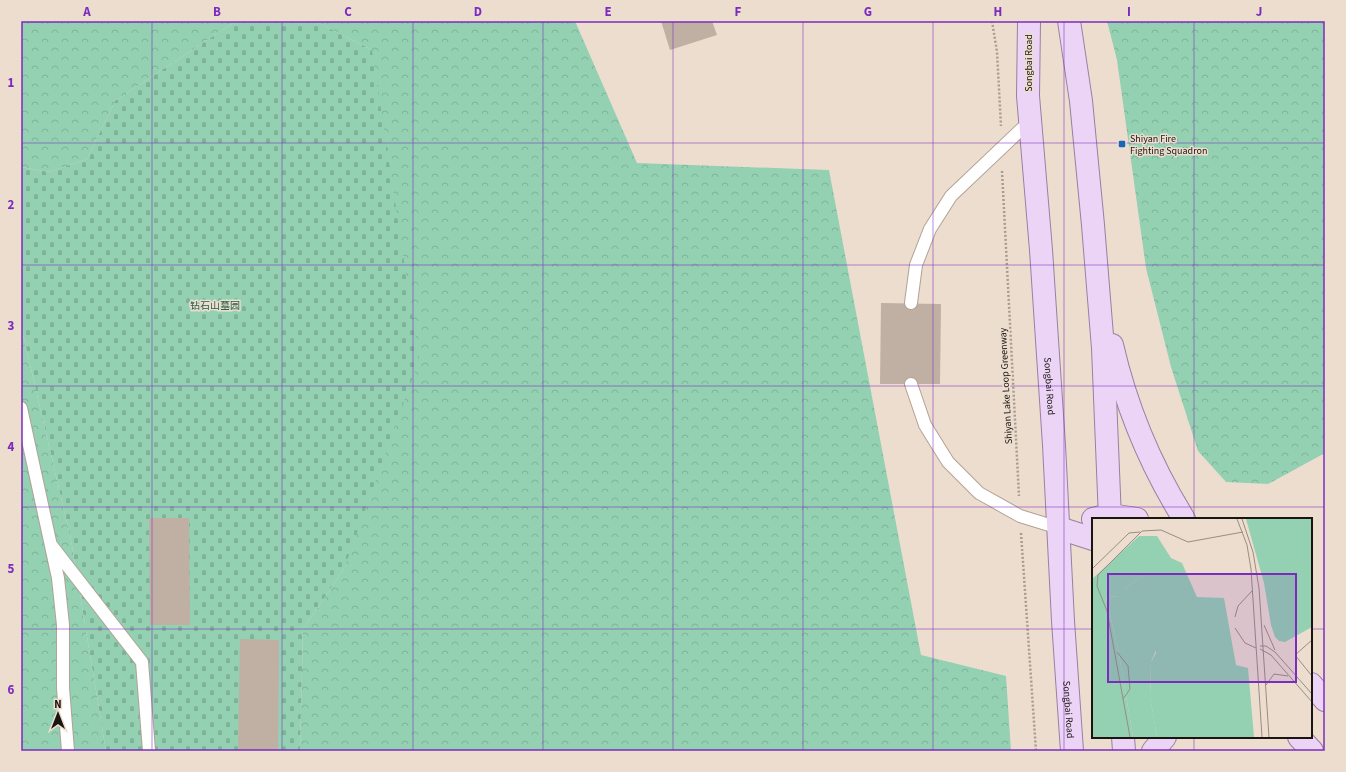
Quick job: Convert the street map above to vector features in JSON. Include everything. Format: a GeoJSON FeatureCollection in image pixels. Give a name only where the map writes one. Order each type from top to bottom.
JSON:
{"type":"FeatureCollection","features":[{"type":"Feature","properties":{"kind":"main road","name":"Songbai Road"},"geometry":{"type":"LineString","coordinates":[[1029,21],[1028,96],[1041,250],[1072,751]]}},
{"type":"Feature","properties":{"kind":"main road"},"geometry":{"type":"LineString","coordinates":[[1070,21],[1081,101],[1103,348],[1101,518]]}},
{"type":"Feature","properties":{"kind":"main road"},"geometry":{"type":"LineString","coordinates":[[1096,262],[1106,320],[1118,368],[1151,458],[1183,518]]}},
{"type":"Feature","properties":{"kind":"main road"},"geometry":{"type":"LineString","coordinates":[[1059,528],[1092,520]]}},
{"type":"Feature","properties":{"kind":"main road"},"geometry":{"type":"LineString","coordinates":[[1059,528],[1092,539]]}},
{"type":"Feature","properties":{"kind":"main road"},"geometry":{"type":"LineString","coordinates":[[1312,685],[1325,700]]}},
{"type":"Feature","properties":{"kind":"main road"},"geometry":{"type":"LineString","coordinates":[[1123,738],[1124,751]]}},
{"type":"Feature","properties":{"kind":"main road"},"geometry":{"type":"LineString","coordinates":[[1153,751],[1164,738]]}},
{"type":"Feature","properties":{"kind":"main road"},"geometry":{"type":"LineString","coordinates":[[1300,738],[1312,751]]}},
{"type":"Feature","properties":{"kind":"lane"},"geometry":{"type":"LineString","coordinates":[[911,303],[916,265],[930,229],[951,196],[1030,121]]}},
{"type":"Feature","properties":{"kind":"lane"},"geometry":{"type":"LineString","coordinates":[[911,384],[925,425],[948,462],[979,493],[1020,516],[1059,528]]}},
{"type":"Feature","properties":{"kind":"lane"},"geometry":{"type":"LineString","coordinates":[[21,408],[58,578],[63,625],[63,688],[68,751]]}},
{"type":"Feature","properties":{"kind":"lane"},"geometry":{"type":"LineString","coordinates":[[50,544],[142,662],[149,751]]}},
{"type":"Feature","properties":{"kind":"path","name":"Shiyan Lake Loop Greenway"},"geometry":{"type":"LineString","coordinates":[[992,21],[997,52],[1003,213],[1020,516],[1036,751]]}},
{"type":"Feature","properties":{"kind":"green space"},"geometry":{"type":"Polygon","coordinates":[[[21,21],[236,21],[115,101],[87,159],[49,172],[21,167],[21,21]]]}},
{"type":"Feature","properties":{"kind":"green space","name":"钻石山墓园"},"geometry":{"type":"Polygon","coordinates":[[[236,21],[315,21],[372,50],[419,360],[344,569],[303,629],[300,751],[106,751],[71,540],[21,326],[21,167],[49,172],[87,159],[115,101],[236,21]]]}},
{"type":"Feature","properties":{"kind":"green space"},"geometry":{"type":"Polygon","coordinates":[[[315,21],[575,21],[637,163],[829,170],[921,655],[1006,676],[1011,751],[300,751],[303,629],[344,569],[372,50],[315,21]]]}},
{"type":"Feature","properties":{"kind":"green space"},"geometry":{"type":"Polygon","coordinates":[[[1107,21],[1325,21],[1325,453],[1268,484],[1226,482],[1198,451],[1171,367],[1146,268],[1117,60],[1107,21]]]}},
{"type":"Feature","properties":{"kind":"green space"},"geometry":{"type":"Polygon","coordinates":[[[21,326],[71,540],[106,751],[21,751],[21,326]]]}},
{"type":"Feature","properties":{"kind":"building"},"geometry":{"type":"Polygon","coordinates":[[[661,21],[712,21],[717,35],[670,50],[661,21]]]}},
{"type":"Feature","properties":{"kind":"building"},"geometry":{"type":"Polygon","coordinates":[[[881,303],[941,304],[940,384],[880,384],[881,303]]]}},
{"type":"Feature","properties":{"kind":"building"},"geometry":{"type":"Polygon","coordinates":[[[149,518],[189,518],[190,625],[150,625],[149,518]]]}},
{"type":"Feature","properties":{"kind":"building"},"geometry":{"type":"Polygon","coordinates":[[[240,639],[279,640],[278,751],[238,751],[240,639]]]}},
{"type":"Feature","properties":{"kind":"place","name":"Shiyan Fire Fighting Squadron"},"geometry":{"type":"Point","coordinates":[1122,144]}}]}
